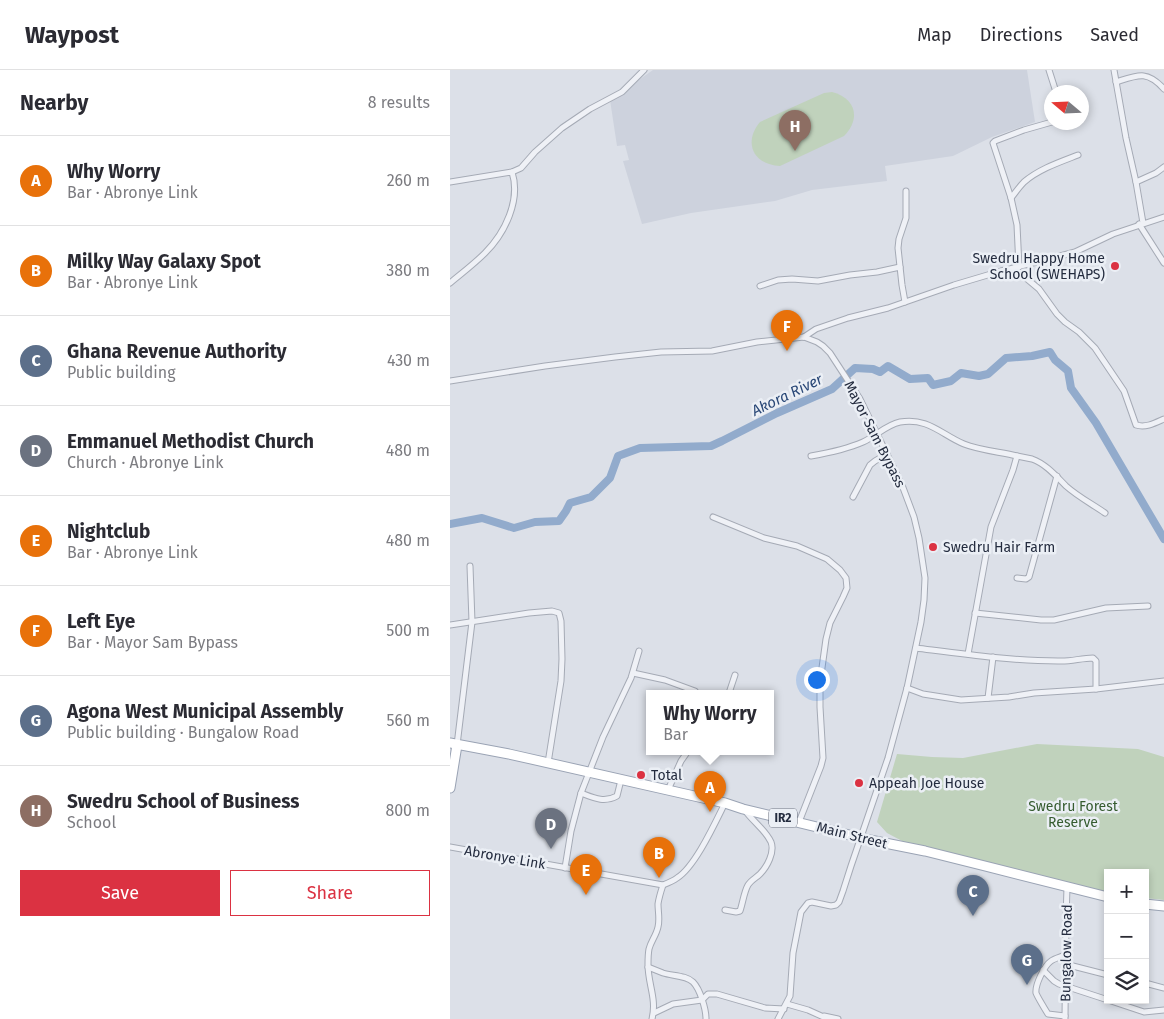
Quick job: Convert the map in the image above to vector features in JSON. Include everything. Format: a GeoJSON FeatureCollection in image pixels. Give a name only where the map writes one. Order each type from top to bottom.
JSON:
{"type":"FeatureCollection","features":[{"type":"Feature","properties":{"kind":"main road","name":"Main Street"},"geometry":{"type":"LineString","coordinates":[[453,744],[509,754],[725,803],[861,838],[925,851],[1104,896]]}},
{"type":"Feature","properties":{"kind":"main road"},"geometry":{"type":"LineString","coordinates":[[450,788],[453,744]]}},
{"type":"Feature","properties":{"kind":"main road"},"geometry":{"type":"LineString","coordinates":[[1149,904],[1164,906]]}},
{"type":"Feature","properties":{"kind":"street"},"geometry":{"type":"LineString","coordinates":[[450,182],[512,172],[520,168],[562,128],[622,92],[644,70]]}},
{"type":"Feature","properties":{"kind":"street"},"geometry":{"type":"LineString","coordinates":[[1049,70],[1054,85]]}},
{"type":"Feature","properties":{"kind":"street"},"geometry":{"type":"LineString","coordinates":[[1114,70],[1136,182],[1141,224],[1164,263]]}},
{"type":"Feature","properties":{"kind":"street"},"geometry":{"type":"LineString","coordinates":[[1116,82],[1140,74],[1148,75],[1164,89]]}},
{"type":"Feature","properties":{"kind":"street"},"geometry":{"type":"LineString","coordinates":[[1044,124],[1024,130],[993,143],[1011,198],[1017,225],[1017,267],[1038,289],[1064,322],[1079,332],[1094,348],[1124,391],[1136,425],[1148,426],[1164,420]]}},
{"type":"Feature","properties":{"kind":"street"},"geometry":{"type":"LineString","coordinates":[[1011,198],[1022,183],[1035,174],[1078,154]]}},
{"type":"Feature","properties":{"kind":"street"},"geometry":{"type":"LineString","coordinates":[[1136,182],[1156,173],[1164,167]]}},
{"type":"Feature","properties":{"kind":"street"},"geometry":{"type":"LineString","coordinates":[[450,284],[486,252],[503,228],[512,208],[514,198],[512,172]]}},
{"type":"Feature","properties":{"kind":"street"},"geometry":{"type":"LineString","coordinates":[[905,302],[898,248],[906,218],[906,191]]}},
{"type":"Feature","properties":{"kind":"street"},"geometry":{"type":"LineString","coordinates":[[450,381],[615,356],[661,352],[712,351],[757,342],[804,337],[816,329],[829,324],[888,308],[1001,270],[1075,252],[1113,234],[1164,217]]}},
{"type":"Feature","properties":{"kind":"street"},"geometry":{"type":"LineString","coordinates":[[760,286],[778,280],[818,281],[900,267]]}},
{"type":"Feature","properties":{"kind":"street","name":"Mayor Sam Bypass"},"geometry":{"type":"LineString","coordinates":[[785,1006],[790,996],[793,953],[801,912],[808,903],[812,902],[831,906],[839,902],[888,758],[916,648],[924,600],[925,578],[914,517],[902,485],[878,433],[860,398],[830,353],[817,342],[804,337]]}},
{"type":"Feature","properties":{"kind":"street"},"geometry":{"type":"LineString","coordinates":[[811,456],[863,442],[890,426],[901,422],[926,424],[941,430],[964,444],[1033,459],[1047,467],[1066,486],[1105,513]]}},
{"type":"Feature","properties":{"kind":"street"},"geometry":{"type":"LineString","coordinates":[[853,497],[870,465],[887,454]]}},
{"type":"Feature","properties":{"kind":"street"},"geometry":{"type":"LineString","coordinates":[[968,654],[992,527],[1017,456]]}},
{"type":"Feature","properties":{"kind":"street"},"geometry":{"type":"LineString","coordinates":[[1017,578],[1026,579],[1029,577],[1058,476]]}},
{"type":"Feature","properties":{"kind":"street"},"geometry":{"type":"LineString","coordinates":[[713,517],[764,538],[797,546],[827,559],[846,578],[847,588],[830,623],[826,639],[820,682],[823,758],[800,822]]}},
{"type":"Feature","properties":{"kind":"street"},"geometry":{"type":"LineString","coordinates":[[453,744],[472,622],[470,566]]}},
{"type":"Feature","properties":{"kind":"street"},"geometry":{"type":"LineString","coordinates":[[975,613],[1054,620],[1106,608],[1148,606]]}},
{"type":"Feature","properties":{"kind":"street"},"geometry":{"type":"LineString","coordinates":[[450,625],[529,613],[552,611],[559,613],[562,659],[561,681],[548,763]]}},
{"type":"Feature","properties":{"kind":"street"},"geometry":{"type":"LineString","coordinates":[[916,648],[993,657],[1060,662],[1093,658],[1096,661],[1096,689]]}},
{"type":"Feature","properties":{"kind":"street"},"geometry":{"type":"LineString","coordinates":[[565,868],[571,831],[589,772],[633,673],[639,652]]}},
{"type":"Feature","properties":{"kind":"street"},"geometry":{"type":"LineString","coordinates":[[988,698],[993,657]]}},
{"type":"Feature","properties":{"kind":"street"},"geometry":{"type":"LineString","coordinates":[[633,673],[665,680],[692,690]]}},
{"type":"Feature","properties":{"kind":"street"},"geometry":{"type":"LineString","coordinates":[[730,690],[735,675]]}},
{"type":"Feature","properties":{"kind":"street"},"geometry":{"type":"LineString","coordinates":[[906,688],[923,694],[961,700],[1096,689],[1164,681]]}},
{"type":"Feature","properties":{"kind":"street"},"geometry":{"type":"LineString","coordinates":[[668,791],[685,755]]}},
{"type":"Feature","properties":{"kind":"street"},"geometry":{"type":"LineString","coordinates":[[582,793],[609,800],[616,796],[621,780]]}},
{"type":"Feature","properties":{"kind":"street"},"geometry":{"type":"LineString","coordinates":[[653,1016],[654,998],[648,967],[649,948],[658,929],[660,913],[658,907],[663,885],[677,879],[684,872],[701,847],[725,803]]}},
{"type":"Feature","properties":{"kind":"street"},"geometry":{"type":"LineString","coordinates":[[725,910],[740,911],[749,883],[761,873],[771,856],[771,843],[763,830],[750,818],[743,808]]}},
{"type":"Feature","properties":{"kind":"street","name":"Abronye Link"},"geometry":{"type":"LineString","coordinates":[[450,847],[663,885]]}},
{"type":"Feature","properties":{"kind":"street","name":"Bungalow Road"},"geometry":{"type":"LineString","coordinates":[[1065,1017],[1067,887]]}},
{"type":"Feature","properties":{"kind":"street"},"geometry":{"type":"LineString","coordinates":[[1065,955],[1049,962],[1043,970],[1036,991],[1048,1014],[1065,1017]]}},
{"type":"Feature","properties":{"kind":"street"},"geometry":{"type":"LineString","coordinates":[[1066,964],[1104,974]]}},
{"type":"Feature","properties":{"kind":"street"},"geometry":{"type":"LineString","coordinates":[[648,967],[692,981],[702,1000],[706,1011],[706,1019]]}},
{"type":"Feature","properties":{"kind":"street"},"geometry":{"type":"LineString","coordinates":[[1043,970],[1054,981],[1104,999]]}},
{"type":"Feature","properties":{"kind":"street"},"geometry":{"type":"LineString","coordinates":[[1149,985],[1164,988]]}},
{"type":"Feature","properties":{"kind":"street"},"geometry":{"type":"LineString","coordinates":[[653,1016],[673,1004],[702,1000],[708,994],[718,994],[765,1008],[785,1006],[808,1010],[826,1018],[838,1019]]}},
{"type":"Feature","properties":{"kind":"street"},"geometry":{"type":"LineString","coordinates":[[1120,1004],[1144,1012],[1164,1010]]}},
{"type":"Feature","properties":{"kind":"street"},"geometry":{"type":"LineString","coordinates":[[778,1019],[785,1006]]}},
{"type":"Feature","properties":{"kind":"shaded area"},"geometry":{"type":"Polygon","coordinates":[[[653,70],[1027,70],[1035,122],[992,137],[953,156],[885,166],[887,181],[812,190],[775,201],[691,213],[642,224],[623,161],[629,160],[625,145],[617,146],[610,100],[653,70]]]}},
{"type":"Feature","properties":{"kind":"green space"},"geometry":{"type":"Polygon","coordinates":[[[832,92],[846,99],[851,104],[853,110],[853,123],[844,136],[780,166],[763,162],[757,157],[752,144],[752,137],[760,122],[824,93],[832,92]]]}},
{"type":"Feature","properties":{"kind":"green space","name":"Swedru Forest Reserve"},"geometry":{"type":"Polygon","coordinates":[[[1037,744],[1138,749],[1164,757],[1164,900],[1149,898],[1149,869],[1104,869],[1104,891],[904,842],[887,833],[877,822],[897,754],[963,758],[1037,744]]]}},
{"type":"Feature","properties":{"kind":"waterway","name":"Akora River"},"geometry":{"type":"LineString","coordinates":[[450,524],[482,518],[514,528],[535,522],[559,521],[570,503],[591,497],[610,478],[618,456],[640,448],[711,446],[777,413],[832,389],[855,368],[873,369],[880,372],[888,366],[910,379],[928,378],[933,385],[951,381],[961,373],[979,376],[988,374],[1006,358],[1032,356],[1050,352],[1055,360],[1068,371],[1071,388],[1096,423],[1164,539]]}},
{"type":"Feature","properties":{"kind":"place","name":"Swedru School of Business"},"geometry":{"type":"Point","coordinates":[795,151]}},
{"type":"Feature","properties":{"kind":"place","name":"Swedru Happy Home School (SWEHAPS)"},"geometry":{"type":"Point","coordinates":[1115,266]}},
{"type":"Feature","properties":{"kind":"place","name":"Left Eye"},"geometry":{"type":"Point","coordinates":[787,351]}},
{"type":"Feature","properties":{"kind":"place","name":"Swedru Hair Farm"},"geometry":{"type":"Point","coordinates":[933,547]}},
{"type":"Feature","properties":{"kind":"place","name":"Total"},"geometry":{"type":"Point","coordinates":[641,775]}},
{"type":"Feature","properties":{"kind":"place","name":"Appeah Joe House"},"geometry":{"type":"Point","coordinates":[859,783]}},
{"type":"Feature","properties":{"kind":"place","name":"Why Worry"},"geometry":{"type":"Point","coordinates":[710,812]}},
{"type":"Feature","properties":{"kind":"place","name":"Emmanuel Methodist Church"},"geometry":{"type":"Point","coordinates":[551,849]}},
{"type":"Feature","properties":{"kind":"place","name":"Milky Way Galaxy Spot"},"geometry":{"type":"Point","coordinates":[659,878]}},
{"type":"Feature","properties":{"kind":"place","name":"Nightclub"},"geometry":{"type":"Point","coordinates":[586,895]}},
{"type":"Feature","properties":{"kind":"place","name":"Ghana Revenue Authority"},"geometry":{"type":"Point","coordinates":[973,916]}},
{"type":"Feature","properties":{"kind":"place","name":"Agona West Municipal Assembly"},"geometry":{"type":"Point","coordinates":[1027,985]}}]}
